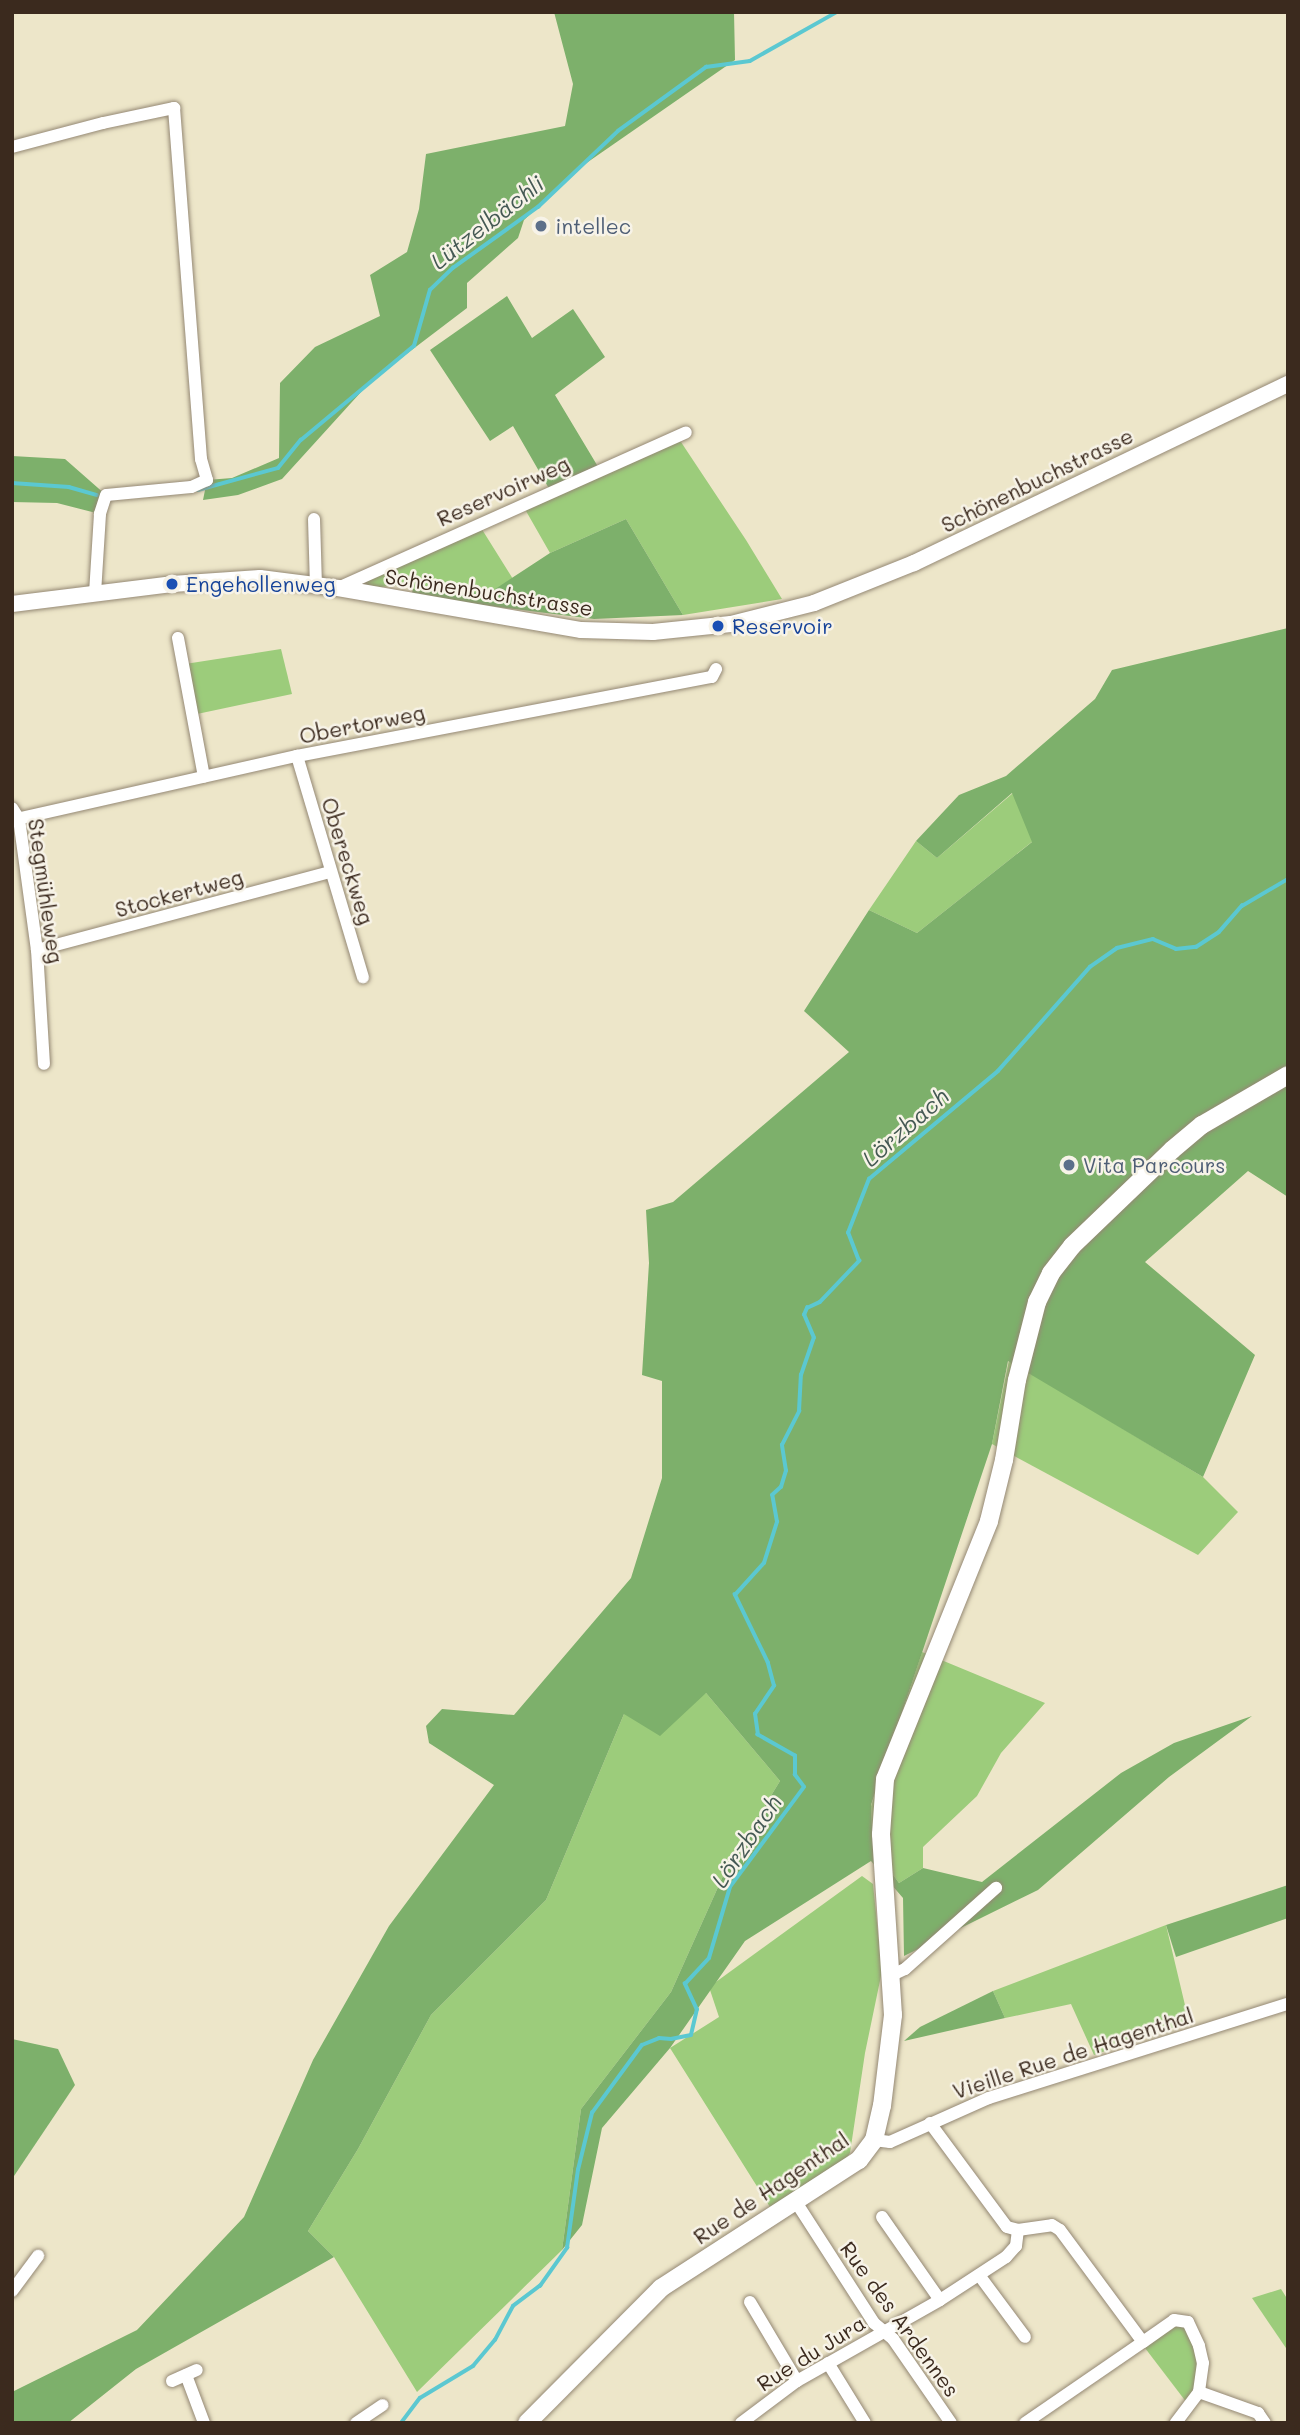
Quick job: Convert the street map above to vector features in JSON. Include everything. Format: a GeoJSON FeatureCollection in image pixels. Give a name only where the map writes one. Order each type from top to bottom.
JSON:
{"type":"FeatureCollection","features":[{"type":"Feature","properties":{"kind":"main road","name":"Rue de Hagenthal"},"geometry":{"type":"LineString","coordinates":[[527,2423],[661,2288],[859,2160],[874,2140],[889,2060],[892,1975],[881,1834],[885,1779],[989,1521],[1004,1460],[1017,1380],[1037,1303],[1051,1273],[1072,1245],[1172,1150],[1202,1125],[1288,1074]]}},
{"type":"Feature","properties":{"kind":"street"},"geometry":{"type":"LineString","coordinates":[[12,147],[103,122],[174,108],[201,459],[207,480],[191,487],[106,495],[100,514],[94,593]]}},
{"type":"Feature","properties":{"kind":"street","name":"Schönenbuchstrasse"},"geometry":{"type":"LineString","coordinates":[[12,604],[94,593],[260,578],[338,588],[581,630],[653,632],[740,622],[814,603],[914,563],[1288,384]]}},
{"type":"Feature","properties":{"kind":"street","name":"Reservoirweg"},"geometry":{"type":"LineString","coordinates":[[338,588],[686,432]]}},
{"type":"Feature","properties":{"kind":"street"},"geometry":{"type":"LineString","coordinates":[[314,519],[316,585]]}},
{"type":"Feature","properties":{"kind":"street"},"geometry":{"type":"LineString","coordinates":[[178,638],[204,777]]}},
{"type":"Feature","properties":{"kind":"street","name":"Obertorweg"},"geometry":{"type":"LineString","coordinates":[[15,816],[297,756],[712,677],[716,669]]}},
{"type":"Feature","properties":{"kind":"street","name":"Obereckweg"},"geometry":{"type":"LineString","coordinates":[[297,756],[363,977]]}},
{"type":"Feature","properties":{"kind":"street","name":"Stegmühleweg"},"geometry":{"type":"LineString","coordinates":[[15,816],[37,950],[44,1064]]}},
{"type":"Feature","properties":{"kind":"street","name":"Stockertweg"},"geometry":{"type":"LineString","coordinates":[[37,950],[330,872]]}},
{"type":"Feature","properties":{"kind":"street"},"geometry":{"type":"LineString","coordinates":[[892,1975],[905,1969],[996,1888]]}},
{"type":"Feature","properties":{"kind":"street","name":"Vieille Rue de Hagenthal"},"geometry":{"type":"LineString","coordinates":[[874,2140],[890,2142],[989,2098],[1288,2004]]}},
{"type":"Feature","properties":{"kind":"street"},"geometry":{"type":"LineString","coordinates":[[930,2123],[1007,2227],[1018,2230],[1056,2226],[1143,2342]]}},
{"type":"Feature","properties":{"kind":"street","name":"Rue des Ardennes"},"geometry":{"type":"LineString","coordinates":[[796,2202],[874,2323],[884,2330],[951,2423]]}},
{"type":"Feature","properties":{"kind":"street"},"geometry":{"type":"LineString","coordinates":[[882,2217],[940,2300]]}},
{"type":"Feature","properties":{"kind":"street","name":"Rue du Jura"},"geometry":{"type":"LineString","coordinates":[[741,2423],[797,2381],[940,2300],[1013,2252],[1018,2230]]}},
{"type":"Feature","properties":{"kind":"street"},"geometry":{"type":"LineString","coordinates":[[12,2291],[38,2256]]}},
{"type":"Feature","properties":{"kind":"street"},"geometry":{"type":"LineString","coordinates":[[979,2275],[1025,2337]]}},
{"type":"Feature","properties":{"kind":"street"},"geometry":{"type":"LineString","coordinates":[[750,2302],[797,2381]]}},
{"type":"Feature","properties":{"kind":"street"},"geometry":{"type":"LineString","coordinates":[[1026,2423],[1174,2320],[1188,2322],[1203,2363],[1199,2392],[1176,2423]]}},
{"type":"Feature","properties":{"kind":"street"},"geometry":{"type":"LineString","coordinates":[[828,2363],[865,2423]]}},
{"type":"Feature","properties":{"kind":"street"},"geometry":{"type":"LineString","coordinates":[[172,2381],[192,2372],[204,2423]]}},
{"type":"Feature","properties":{"kind":"street"},"geometry":{"type":"LineString","coordinates":[[1199,2392],[1258,2413],[1265,2423]]}},
{"type":"Feature","properties":{"kind":"street"},"geometry":{"type":"LineString","coordinates":[[356,2423],[383,2405]]}},
{"type":"Feature","properties":{"kind":"green space"},"geometry":{"type":"Polygon","coordinates":[[[554,12],[734,12],[735,60],[585,164],[524,220],[518,238],[467,283],[467,308],[371,381],[282,479],[238,495],[203,500],[207,480],[232,478],[279,458],[280,383],[315,347],[380,316],[370,275],[407,252],[419,209],[426,154],[565,126],[573,84],[554,12]]]}},
{"type":"Feature","properties":{"kind":"green space"},"geometry":{"type":"Polygon","coordinates":[[[507,296],[532,338],[573,309],[605,357],[555,395],[600,470],[551,492],[513,426],[490,441],[430,350],[507,296]]]}},
{"type":"Feature","properties":{"kind":"green space"},"geometry":{"type":"Polygon","coordinates":[[[677,436],[782,599],[683,615],[626,519],[550,553],[522,504],[677,436]]]}},
{"type":"Feature","properties":{"kind":"green space"},"geometry":{"type":"Polygon","coordinates":[[[12,456],[65,459],[106,495],[100,514],[57,503],[12,502],[12,456]]]}},
{"type":"Feature","properties":{"kind":"green space"},"geometry":{"type":"Polygon","coordinates":[[[626,519],[683,615],[594,619],[411,596],[413,589],[489,593],[550,553],[626,519]]]}},
{"type":"Feature","properties":{"kind":"green space"},"geometry":{"type":"Polygon","coordinates":[[[478,523],[513,579],[489,593],[413,589],[413,584],[380,587],[355,584],[478,523]]]}},
{"type":"Feature","properties":{"kind":"green space"},"geometry":{"type":"Polygon","coordinates":[[[1288,628],[1288,1197],[1248,1171],[1145,1262],[1255,1355],[1203,1477],[1008,1361],[992,1444],[871,1805],[873,1847],[899,1883],[923,1868],[982,1882],[1121,1773],[1174,1743],[1252,1716],[1169,1777],[1038,1890],[904,1956],[903,1898],[871,1861],[745,1941],[670,2048],[602,2128],[582,2225],[562,2250],[581,2109],[671,1992],[727,1867],[780,1781],[706,1693],[660,1736],[624,1714],[546,1900],[431,2015],[358,2149],[308,2231],[334,2257],[136,2369],[68,2423],[12,2423],[12,2392],[137,2330],[244,2217],[313,2060],[389,1926],[494,1785],[429,1743],[426,1726],[442,1709],[514,1715],[631,1578],[662,1478],[662,1381],[642,1375],[649,1263],[646,1210],[673,1202],[849,1052],[804,1011],[869,910],[917,933],[1032,842],[1012,793],[937,858],[916,841],[959,795],[1006,776],[1095,699],[1112,670],[1288,628]]]}},
{"type":"Feature","properties":{"kind":"green space"},"geometry":{"type":"Polygon","coordinates":[[[281,649],[292,694],[197,714],[185,664],[281,649]]]}},
{"type":"Feature","properties":{"kind":"green space"},"geometry":{"type":"Polygon","coordinates":[[[1013,793],[1033,841],[917,933],[869,910],[916,841],[937,858],[1013,793]]]}},
{"type":"Feature","properties":{"kind":"green space"},"geometry":{"type":"Polygon","coordinates":[[[1009,1360],[1203,1477],[1238,1512],[1198,1555],[992,1444],[1009,1360]]]}},
{"type":"Feature","properties":{"kind":"green space"},"geometry":{"type":"Polygon","coordinates":[[[922,1652],[1045,1703],[1001,1753],[977,1796],[923,1847],[923,1868],[899,1883],[873,1847],[871,1806],[922,1652]]]}},
{"type":"Feature","properties":{"kind":"green space"},"geometry":{"type":"Polygon","coordinates":[[[706,1693],[780,1781],[727,1867],[671,1992],[581,2109],[562,2250],[417,2392],[334,2257],[308,2231],[358,2149],[431,2015],[546,1900],[624,1714],[706,1693]]]}},
{"type":"Feature","properties":{"kind":"green space"},"geometry":{"type":"Polygon","coordinates":[[[862,1876],[873,1884],[882,1971],[865,2053],[850,2153],[844,2162],[770,2207],[670,2048],[719,2017],[709,1987],[862,1876]]]}},
{"type":"Feature","properties":{"kind":"green space"},"geometry":{"type":"Polygon","coordinates":[[[1288,1885],[1288,1918],[1176,1957],[1166,1925],[1288,1885]]]}},
{"type":"Feature","properties":{"kind":"green space"},"geometry":{"type":"Polygon","coordinates":[[[1166,1925],[1189,2022],[1094,2055],[1071,2004],[1005,2018],[993,1991],[1166,1925]]]}},
{"type":"Feature","properties":{"kind":"green space"},"geometry":{"type":"Polygon","coordinates":[[[993,1991],[1005,2018],[904,2041],[920,2027],[993,1991]]]}},
{"type":"Feature","properties":{"kind":"green space"},"geometry":{"type":"Polygon","coordinates":[[[12,2039],[58,2049],[75,2085],[12,2179],[12,2039]]]}},
{"type":"Feature","properties":{"kind":"green space"},"geometry":{"type":"Polygon","coordinates":[[[1281,2289],[1288,2300],[1288,2351],[1252,2298],[1281,2289]]]}},
{"type":"Feature","properties":{"kind":"green space"},"geometry":{"type":"Polygon","coordinates":[[[1173,2325],[1186,2327],[1200,2362],[1196,2391],[1187,2403],[1145,2348],[1173,2325]]]}},
{"type":"Feature","properties":{"kind":"waterway","name":"Lützelbächli"},"geometry":{"type":"LineString","coordinates":[[198,490],[278,468],[301,440],[414,346],[430,290],[453,268],[538,207],[618,131],[706,67],[750,61],[837,12]]}},
{"type":"Feature","properties":{"kind":"waterway","name":"Lützelbächli"},"geometry":{"type":"LineString","coordinates":[[12,483],[69,487],[97,495]]}},
{"type":"Feature","properties":{"kind":"waterway","name":"Lörzbach"},"geometry":{"type":"LineString","coordinates":[[401,2423],[420,2398],[473,2366],[495,2340],[513,2306],[540,2286],[567,2248],[578,2170],[592,2113],[642,2045],[659,2038],[671,2039],[691,2035],[697,2010],[685,1984],[709,1958],[730,1887],[804,1787],[795,1775],[795,1756],[758,1735],[755,1714],[774,1686],[768,1663],[735,1595],[764,1563],[777,1522],[772,1495],[781,1487],[786,1471],[782,1445],[799,1411],[801,1375],[814,1338],[804,1315],[807,1308],[820,1302],[859,1261],[848,1233],[869,1179],[998,1071],[1090,967],[1117,948],[1153,939],[1176,949],[1196,947],[1219,932],[1242,906],[1288,879]]}},
{"type":"Feature","properties":{"kind":"place","name":"intellec"},"geometry":{"type":"Point","coordinates":[541,226]}},
{"type":"Feature","properties":{"kind":"place","name":"Engehollenweg"},"geometry":{"type":"Point","coordinates":[172,584]}},
{"type":"Feature","properties":{"kind":"place","name":"Reservoir"},"geometry":{"type":"Point","coordinates":[718,626]}},
{"type":"Feature","properties":{"kind":"place","name":"Vita Parcours"},"geometry":{"type":"Point","coordinates":[1069,1165]}}]}
